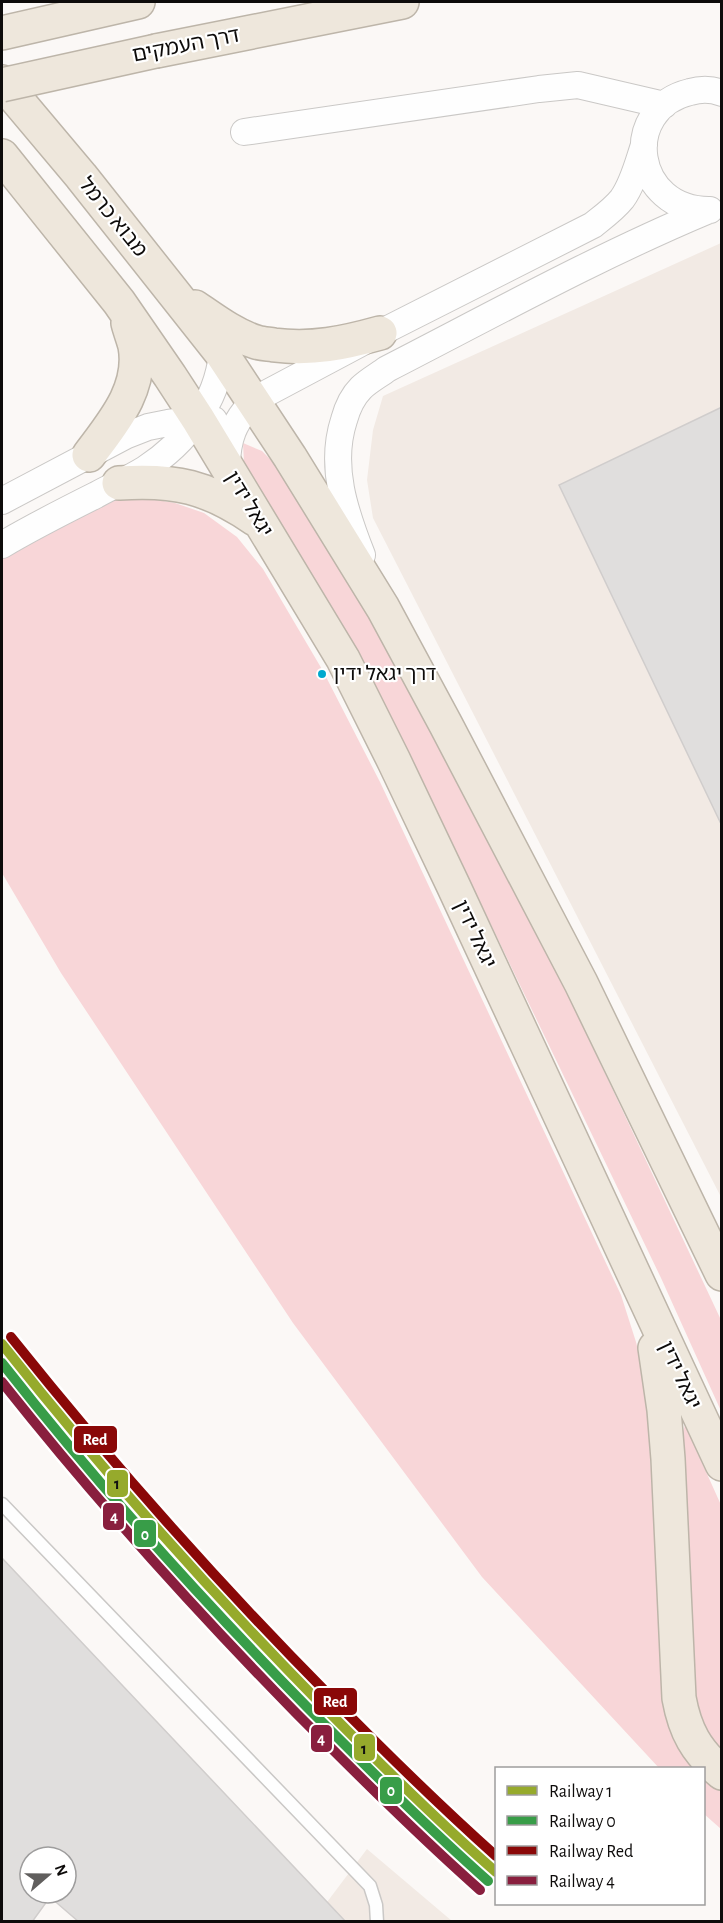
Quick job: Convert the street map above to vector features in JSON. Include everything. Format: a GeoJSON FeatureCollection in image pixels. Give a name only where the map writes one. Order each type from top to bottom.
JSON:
{"type":"FeatureCollection","features":[{"type":"Feature","properties":{"kind":"highway"},"geometry":{"type":"LineString","coordinates":[[2,33],[138,2]]}},
{"type":"Feature","properties":{"kind":"highway","name":"דרך העמקים"},"geometry":{"type":"LineString","coordinates":[[2,83],[387,5]]}},
{"type":"Feature","properties":{"kind":"highway","name":"מבוא כרמל"},"geometry":{"type":"LineString","coordinates":[[2,83],[81,176],[222,354]]}},
{"type":"Feature","properties":{"kind":"highway"},"geometry":{"type":"LineString","coordinates":[[2,156],[119,302],[198,419]]}},
{"type":"Feature","properties":{"kind":"highway"},"geometry":{"type":"LineString","coordinates":[[171,289],[228,329],[257,342],[314,347],[347,343],[380,333]]}},
{"type":"Feature","properties":{"kind":"highway"},"geometry":{"type":"LineString","coordinates":[[89,455],[121,411],[132,387],[135,347],[119,302]]}},
{"type":"Feature","properties":{"kind":"highway"},"geometry":{"type":"LineString","coordinates":[[222,354],[245,411],[290,458],[383,608],[446,724],[580,983],[722,1274]]}},
{"type":"Feature","properties":{"kind":"highway","name":"יגאל ידין"},"geometry":{"type":"LineString","coordinates":[[198,419],[343,659],[375,722],[722,1464]]}},
{"type":"Feature","properties":{"kind":"highway"},"geometry":{"type":"LineString","coordinates":[[119,483],[145,481],[176,483],[213,494],[261,523]]}},
{"type":"Feature","properties":{"kind":"highway"},"geometry":{"type":"LineString","coordinates":[[643,1296],[658,1362],[664,1410],[681,1709],[683,1721],[693,1742],[706,1760],[722,1773]]}},
{"type":"Feature","properties":{"kind":"street"},"geometry":{"type":"LineString","coordinates":[[244,132],[578,85],[664,105]]}},
{"type":"Feature","properties":{"kind":"street"},"geometry":{"type":"LineString","coordinates":[[715,208],[695,210],[676,204],[660,192],[649,176],[644,145],[651,119],[679,94],[697,90],[720,91]]}},
{"type":"Feature","properties":{"kind":"street"},"geometry":{"type":"LineString","coordinates":[[2,501],[125,436],[148,427],[245,411],[380,333],[592,225],[623,198],[644,145]]}},
{"type":"Feature","properties":{"kind":"street"},"geometry":{"type":"LineString","coordinates":[[383,608],[346,510],[338,470],[339,436],[348,407],[361,388],[387,369],[585,267],[668,227],[715,208]]}},
{"type":"Feature","properties":{"kind":"street"},"geometry":{"type":"LineString","coordinates":[[2,545],[143,470],[180,441],[198,419],[212,392],[220,369],[222,354]]}},
{"type":"Feature","properties":{"kind":"street"},"geometry":{"type":"LineString","coordinates":[[227,467],[230,437],[245,411]]}},
{"type":"Feature","properties":{"kind":"lane"},"geometry":{"type":"LineString","coordinates":[[2,1504],[370,1886],[376,1905],[376,1922]]}},
{"type":"Feature","properties":{"kind":"shaded area"},"geometry":{"type":"Polygon","coordinates":[[[721,243],[721,1197],[373,518],[367,480],[373,430],[383,396],[721,243]]]}},
{"type":"Feature","properties":{"kind":"shaded area"},"geometry":{"type":"Polygon","coordinates":[[[243,443],[262,451],[280,469],[368,614],[458,776],[563,984],[721,1320],[721,1411],[661,1278],[376,686],[341,622],[244,463],[243,443]]]}},
{"type":"Feature","properties":{"kind":"shaded area"},"geometry":{"type":"Polygon","coordinates":[[[140,497],[175,503],[204,513],[237,537],[263,569],[323,671],[380,782],[621,1295],[646,1383],[663,1680],[679,1743],[692,1767],[658,1767],[482,1577],[293,1323],[61,973],[2,873],[2,559],[13,550],[110,501],[140,497]]]}},
{"type":"Feature","properties":{"kind":"shaded area"},"geometry":{"type":"Polygon","coordinates":[[[685,1425],[721,1505],[721,1759],[692,1712],[677,1452],[685,1425]]]}},
{"type":"Feature","properties":{"kind":"shaded area"},"geometry":{"type":"Polygon","coordinates":[[[705,1781],[721,1791],[721,1829],[705,1815],[705,1781]]]}},
{"type":"Feature","properties":{"kind":"shaded area"},"geometry":{"type":"Polygon","coordinates":[[[367,1849],[452,1921],[312,1922],[367,1849]]]}},
{"type":"Feature","properties":{"kind":"building"},"geometry":{"type":"Polygon","coordinates":[[[722,407],[722,826],[559,485],[722,407]]]}},
{"type":"Feature","properties":{"kind":"building"},"geometry":{"type":"Polygon","coordinates":[[[2,1558],[346,1922],[79,1922],[59,1905],[78,1905],[78,1845],[18,1845],[18,1905],[44,1905],[32,1922],[2,1922],[2,1558]]]}},
{"type":"Feature","properties":{"kind":"rail line","name":"Red"},"geometry":{"type":"LineString","coordinates":[[11,1337],[126,1475],[247,1609],[391,1757],[495,1855]]}},
{"type":"Feature","properties":{"kind":"rail line","name":"1"},"geometry":{"type":"LineString","coordinates":[[2,1344],[116,1482],[236,1616],[384,1767],[495,1871]]}},
{"type":"Feature","properties":{"kind":"rail line","name":"0"},"geometry":{"type":"LineString","coordinates":[[2,1363],[112,1496],[228,1625],[375,1774],[488,1881]]}},
{"type":"Feature","properties":{"kind":"rail line","name":"4"},"geometry":{"type":"LineString","coordinates":[[2,1382],[108,1510],[220,1634],[365,1781],[480,1890]]}},
{"type":"Feature","properties":{"kind":"place","name":"דרך יגאל ידין"},"geometry":{"type":"Point","coordinates":[322,674]}}]}
